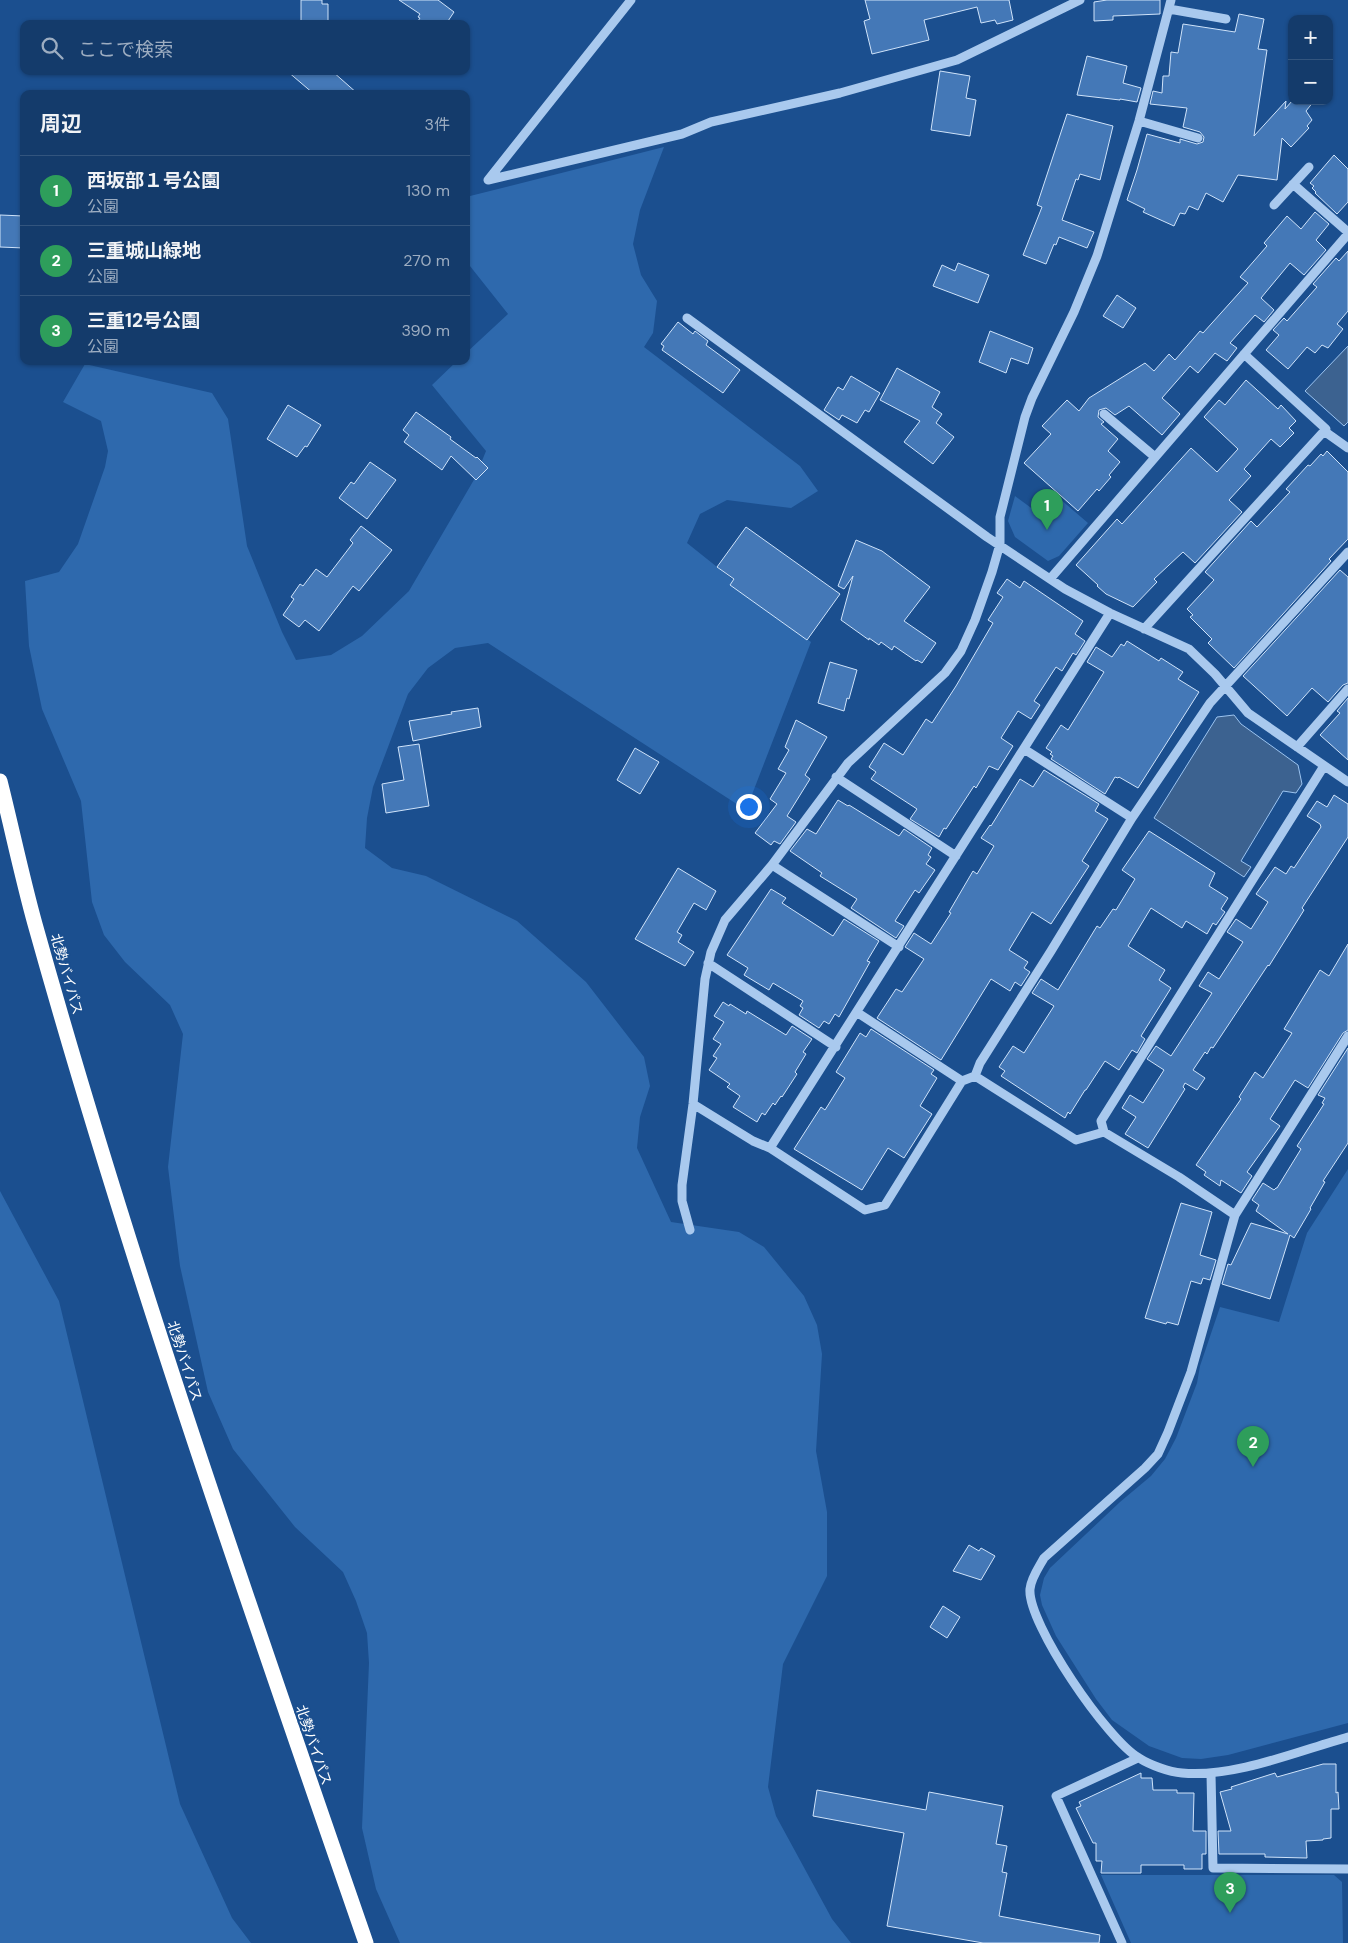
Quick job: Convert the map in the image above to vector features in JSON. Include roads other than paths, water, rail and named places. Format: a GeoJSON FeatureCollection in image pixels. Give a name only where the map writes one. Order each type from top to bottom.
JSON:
{"type":"FeatureCollection","features":[{"type":"Feature","properties":{"kind":"highway","name":"北勢バイパス"},"geometry":{"type":"LineString","coordinates":[[0,781],[37,930],[90,1115],[154,1320],[224,1533],[366,1943]]}},
{"type":"Feature","properties":{"kind":"street"},"geometry":{"type":"LineString","coordinates":[[631,0],[488,180],[682,134],[711,122],[840,93],[956,60],[1080,0]]}},
{"type":"Feature","properties":{"kind":"street"},"geometry":{"type":"LineString","coordinates":[[690,1230],[682,1201],[682,1185],[693,1104],[705,979],[711,952],[725,920],[772,866],[848,763],[945,673],[961,651],[978,612],[1000,544],[1000,517],[1025,417],[1032,398],[1074,312],[1097,256],[1139,121],[1170,5],[1226,19]]}},
{"type":"Feature","properties":{"kind":"street"},"geometry":{"type":"LineString","coordinates":[[1139,121],[1198,138]]}},
{"type":"Feature","properties":{"kind":"street"},"geometry":{"type":"LineString","coordinates":[[1274,205],[1308,166]]}},
{"type":"Feature","properties":{"kind":"street"},"geometry":{"type":"LineString","coordinates":[[1050,579],[1348,233],[1292,184]]}},
{"type":"Feature","properties":{"kind":"street"},"geometry":{"type":"LineString","coordinates":[[687,318],[1000,544],[1015,557],[1110,613],[1189,649],[1248,713],[1348,782]]}},
{"type":"Feature","properties":{"kind":"street"},"geometry":{"type":"LineString","coordinates":[[1144,629],[1326,429],[1244,354]]}},
{"type":"Feature","properties":{"kind":"street"},"geometry":{"type":"LineString","coordinates":[[1104,414],[1155,457]]}},
{"type":"Feature","properties":{"kind":"street"},"geometry":{"type":"LineString","coordinates":[[1324,431],[1348,448]]}},
{"type":"Feature","properties":{"kind":"street"},"geometry":{"type":"LineString","coordinates":[[693,1104],[753,1141],[770,1148],[865,1210],[885,1205],[962,1081],[975,1076],[980,1063],[1132,818],[1210,703],[1348,552]]}},
{"type":"Feature","properties":{"kind":"street"},"geometry":{"type":"LineString","coordinates":[[770,1148],[858,1013],[1110,613]]}},
{"type":"Feature","properties":{"kind":"street"},"geometry":{"type":"LineString","coordinates":[[1296,747],[1348,689]]}},
{"type":"Feature","properties":{"kind":"street"},"geometry":{"type":"LineString","coordinates":[[1024,749],[1132,818]]}},
{"type":"Feature","properties":{"kind":"street"},"geometry":{"type":"LineString","coordinates":[[1235,1215],[1179,1177],[1104,1132],[1101,1121],[1324,766]]}},
{"type":"Feature","properties":{"kind":"street"},"geometry":{"type":"LineString","coordinates":[[836,777],[956,856]]}},
{"type":"Feature","properties":{"kind":"street"},"geometry":{"type":"LineString","coordinates":[[772,866],[899,947]]}},
{"type":"Feature","properties":{"kind":"street"},"geometry":{"type":"LineString","coordinates":[[708,963],[836,1047]]}},
{"type":"Feature","properties":{"kind":"street"},"geometry":{"type":"LineString","coordinates":[[858,1013],[962,1081]]}},
{"type":"Feature","properties":{"kind":"street"},"geometry":{"type":"LineString","coordinates":[[1348,1036],[1235,1215],[1191,1372],[1158,1454],[1146,1468],[1044,1558],[1030,1588],[1031,1605],[1067,1673],[1102,1724],[1138,1758],[1180,1773],[1211,1774],[1258,1764],[1348,1736]]}},
{"type":"Feature","properties":{"kind":"street"},"geometry":{"type":"LineString","coordinates":[[975,1076],[1076,1140],[1104,1132]]}},
{"type":"Feature","properties":{"kind":"street"},"geometry":{"type":"LineString","coordinates":[[1122,1943],[1056,1796],[1138,1758]]}},
{"type":"Feature","properties":{"kind":"street"},"geometry":{"type":"LineString","coordinates":[[1211,1774],[1213,1868],[1348,1869]]}},
{"type":"Feature","properties":{"kind":"place","name":"西坂部１号公園"},"geometry":{"type":"Point","coordinates":[1047,530]}},
{"type":"Feature","properties":{"kind":"place","name":"三重城山緑地"},"geometry":{"type":"Point","coordinates":[1253,1467]}},
{"type":"Feature","properties":{"kind":"place","name":"三重12号公園"},"geometry":{"type":"Point","coordinates":[1230,1913]}}]}
